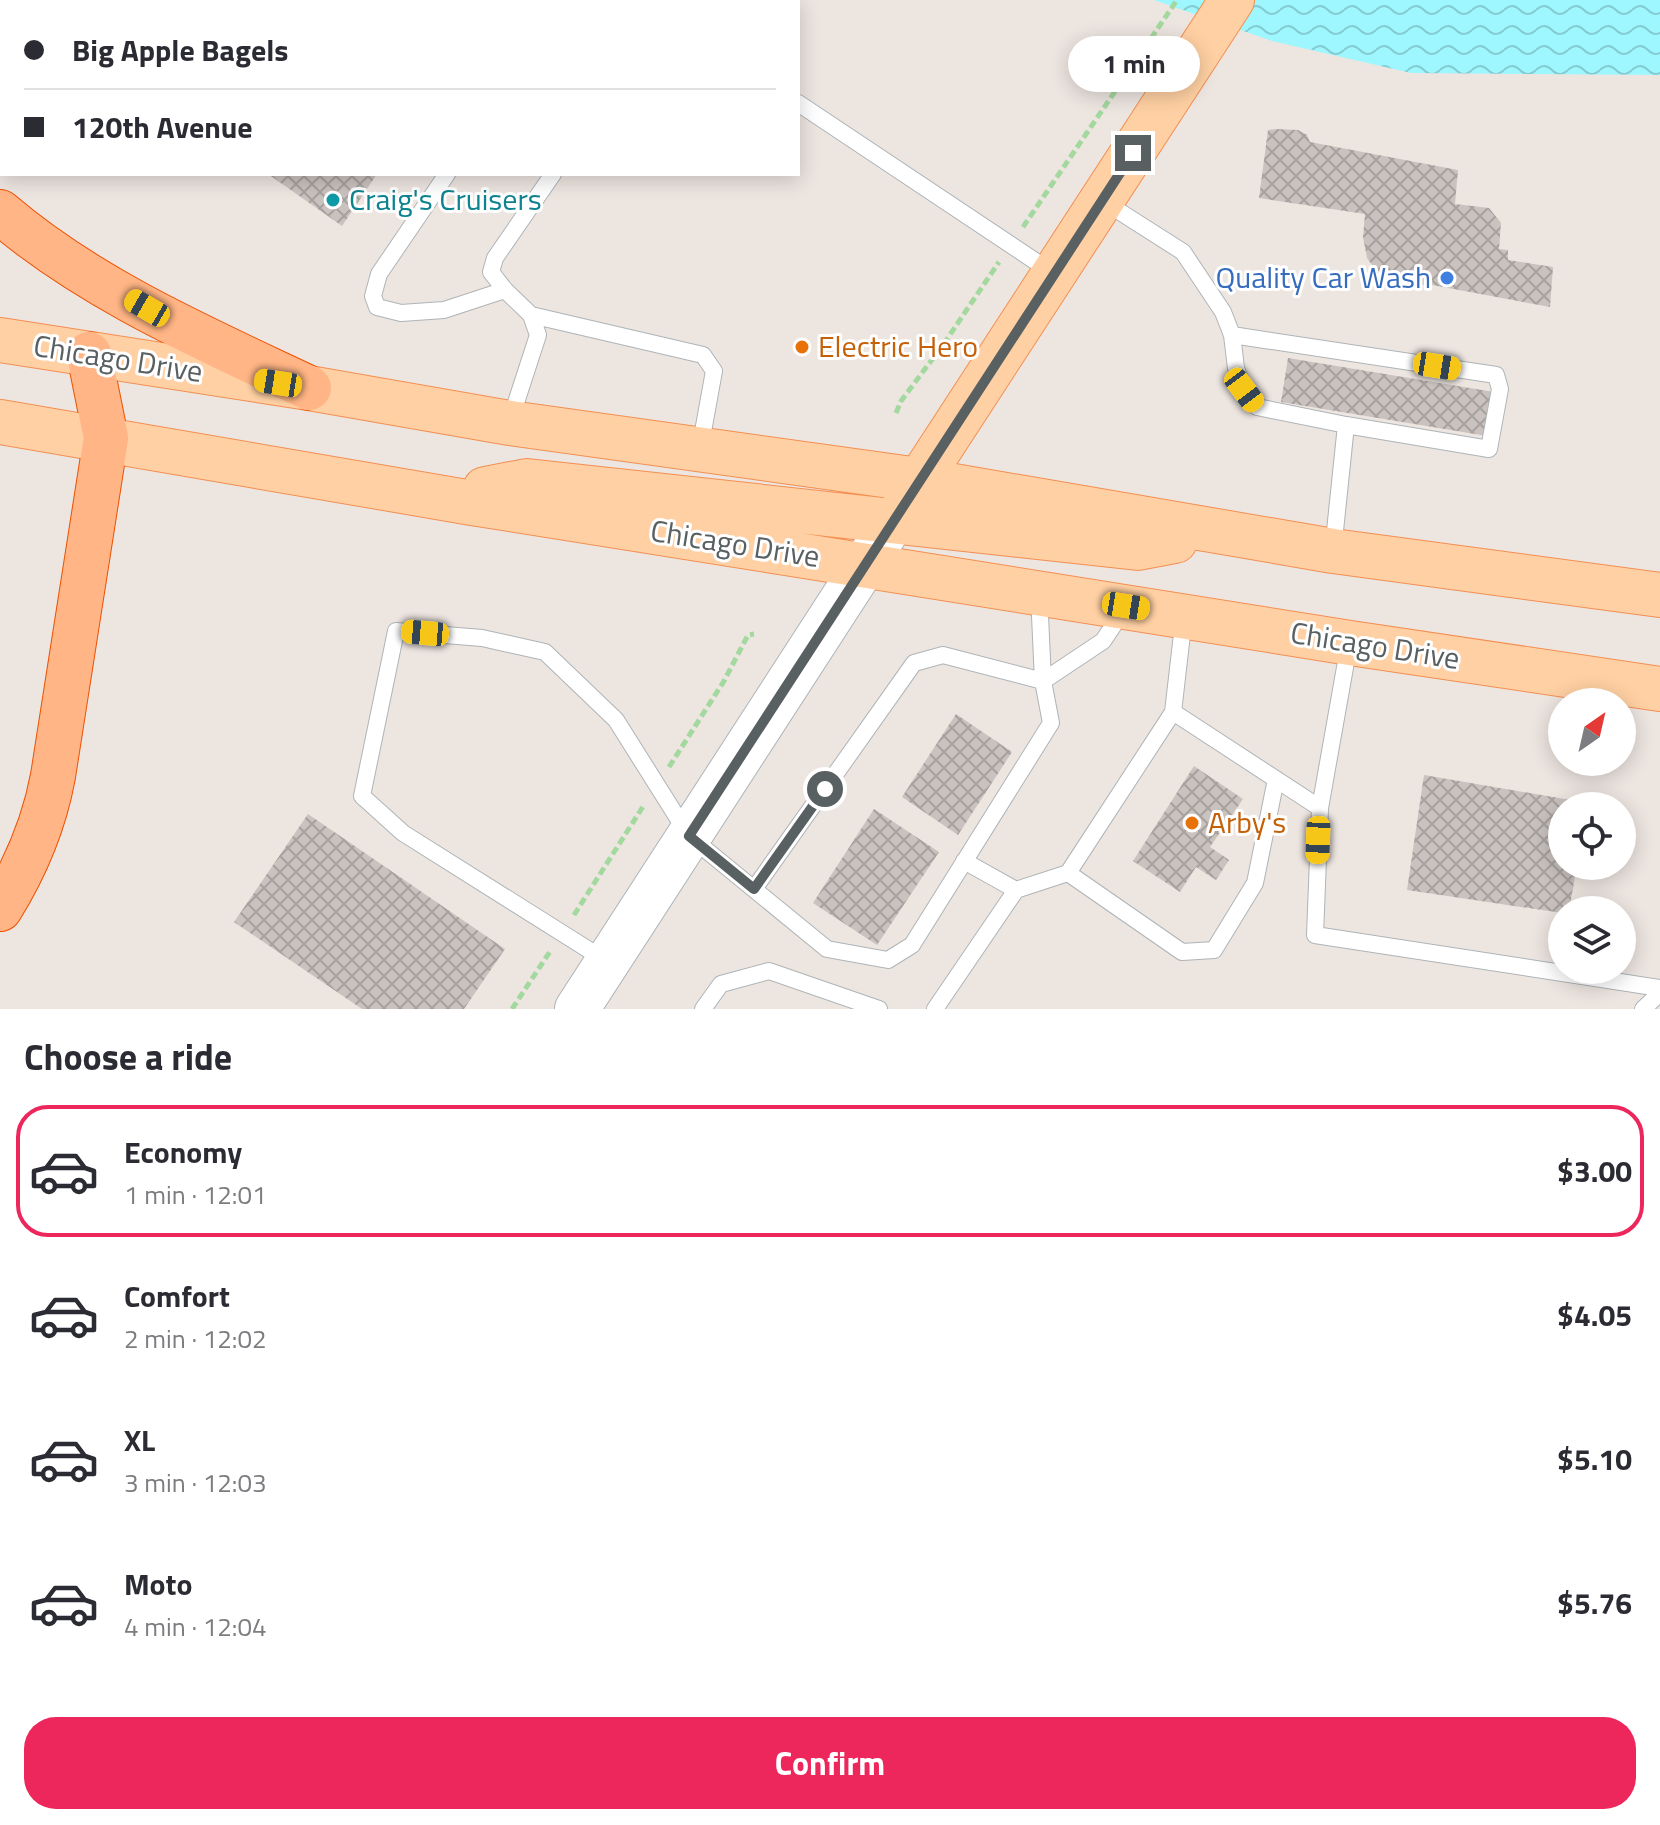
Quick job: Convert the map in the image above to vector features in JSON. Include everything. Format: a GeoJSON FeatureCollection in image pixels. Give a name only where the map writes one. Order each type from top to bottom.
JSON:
{"type":"FeatureCollection","features":[{"type":"Feature","properties":{"kind":"highway"},"geometry":{"type":"LineString","coordinates":[[0,212],[52,251],[147,308],[198,336],[309,388]]}},
{"type":"Feature","properties":{"kind":"highway"},"geometry":{"type":"LineString","coordinates":[[0,909],[34,846],[46,812],[106,438],[89,354]]}},
{"type":"Feature","properties":{"kind":"main road"},"geometry":{"type":"LineString","coordinates":[[577,1009],[1232,0]]}},
{"type":"Feature","properties":{"kind":"main road","name":"Chicago Drive"},"geometry":{"type":"LineString","coordinates":[[0,340],[510,423],[919,480],[1333,551],[1660,595]]}},
{"type":"Feature","properties":{"kind":"main road","name":"Chicago Drive"},"geometry":{"type":"LineString","coordinates":[[0,422],[439,497],[1350,643],[1660,689]]}},
{"type":"Feature","properties":{"kind":"main road"},"geometry":{"type":"LineString","coordinates":[[439,497],[527,481],[1138,548],[1225,533]]}},
{"type":"Feature","properties":{"kind":"main road"},"geometry":{"type":"LineString","coordinates":[[1560,674],[1650,660],[1660,654]]}},
{"type":"Feature","properties":{"kind":"lane"},"geometry":{"type":"LineString","coordinates":[[800,104],[1055,274]]}},
{"type":"Feature","properties":{"kind":"lane"},"geometry":{"type":"LineString","coordinates":[[446,176],[379,274],[373,296],[377,307],[401,313],[444,310],[505,290]]}},
{"type":"Feature","properties":{"kind":"lane"},"geometry":{"type":"LineString","coordinates":[[510,423],[538,335],[531,315],[491,272],[495,258],[552,176]]}},
{"type":"Feature","properties":{"kind":"lane"},"geometry":{"type":"LineString","coordinates":[[1103,200],[1183,252],[1223,312],[1232,335],[1236,368],[1244,390],[1257,407],[1489,449],[1500,389],[1496,375],[1232,335]]}},
{"type":"Feature","properties":{"kind":"lane"},"geometry":{"type":"LineString","coordinates":[[531,315],[703,355],[714,371],[699,451]]}},
{"type":"Feature","properties":{"kind":"lane"},"geometry":{"type":"LineString","coordinates":[[1333,551],[1346,425]]}},
{"type":"Feature","properties":{"kind":"lane"},"geometry":{"type":"LineString","coordinates":[[608,962],[403,833],[362,796],[396,631],[482,638],[545,652],[616,720],[689,836],[827,949],[888,960],[912,945],[1051,723],[1043,681],[1039,592]]}},
{"type":"Feature","properties":{"kind":"lane"},"geometry":{"type":"LineString","coordinates":[[754,889],[914,663],[943,655],[1043,681],[1103,641],[1126,606]]}},
{"type":"Feature","properties":{"kind":"lane"},"geometry":{"type":"LineString","coordinates":[[935,1009],[1016,890],[1068,873],[1173,712],[1184,615]]}},
{"type":"Feature","properties":{"kind":"lane"},"geometry":{"type":"LineString","coordinates":[[1350,643],[1320,808],[1315,935],[1660,991]]}},
{"type":"Feature","properties":{"kind":"lane"},"geometry":{"type":"LineString","coordinates":[[1173,712],[1320,808]]}},
{"type":"Feature","properties":{"kind":"lane"},"geometry":{"type":"LineString","coordinates":[[1068,873],[1182,952],[1214,950],[1255,883],[1276,779]]}},
{"type":"Feature","properties":{"kind":"lane"},"geometry":{"type":"LineString","coordinates":[[964,861],[1016,890]]}},
{"type":"Feature","properties":{"kind":"lane"},"geometry":{"type":"LineString","coordinates":[[703,1009],[721,984],[769,971],[856,1006],[879,1009]]}},
{"type":"Feature","properties":{"kind":"lane"},"geometry":{"type":"LineString","coordinates":[[1643,1009],[1660,991]]}},
{"type":"Feature","properties":{"kind":"path"},"geometry":{"type":"LineString","coordinates":[[1139,58],[1177,0]]}},
{"type":"Feature","properties":{"kind":"path"},"geometry":{"type":"LineString","coordinates":[[512,1009],[724,681],[748,635],[754,634]]}},
{"type":"Feature","properties":{"kind":"water"},"geometry":{"type":"Polygon","coordinates":[[[1154,0],[1660,0],[1660,75],[1411,73],[1272,41],[1154,0]]]}},
{"type":"Feature","properties":{"kind":"building"},"geometry":{"type":"Polygon","coordinates":[[[1268,130],[1298,130],[1307,135],[1310,142],[1458,170],[1455,204],[1489,208],[1501,223],[1499,249],[1508,250],[1508,260],[1553,267],[1550,307],[1427,284],[1410,288],[1399,285],[1380,276],[1367,258],[1363,237],[1365,214],[1259,198],[1268,130]]]}},
{"type":"Feature","properties":{"kind":"building","name":"Craig's Cruisers"},"geometry":{"type":"Polygon","coordinates":[[[271,176],[376,176],[342,226],[271,176]]]}},
{"type":"Feature","properties":{"kind":"building"},"geometry":{"type":"Polygon","coordinates":[[[1288,358],[1494,392],[1487,436],[1281,402],[1288,358]]]}},
{"type":"Feature","properties":{"kind":"building"},"geometry":{"type":"Polygon","coordinates":[[[956,714],[1012,752],[958,835],[902,797],[956,714]]]}},
{"type":"Feature","properties":{"kind":"building","name":"Arby's"},"geometry":{"type":"Polygon","coordinates":[[[1194,766],[1243,799],[1210,847],[1229,860],[1216,880],[1196,867],[1180,892],[1133,861],[1194,766]]]}},
{"type":"Feature","properties":{"kind":"building"},"geometry":{"type":"Polygon","coordinates":[[[1424,775],[1548,796],[1548,880],[1574,880],[1572,896],[1548,896],[1548,911],[1407,890],[1424,775]]]}},
{"type":"Feature","properties":{"kind":"building"},"geometry":{"type":"Polygon","coordinates":[[[874,809],[939,852],[877,945],[813,903],[874,809]]]}},
{"type":"Feature","properties":{"kind":"building"},"geometry":{"type":"Polygon","coordinates":[[[308,814],[505,949],[464,1009],[362,1009],[234,922],[308,814]]]}},
{"type":"Feature","properties":{"kind":"place","name":"Craig's Cruisers"},"geometry":{"type":"Point","coordinates":[333,200]}},
{"type":"Feature","properties":{"kind":"place","name":"Quality Car Wash"},"geometry":{"type":"Point","coordinates":[1447,278]}},
{"type":"Feature","properties":{"kind":"place","name":"Electric Hero"},"geometry":{"type":"Point","coordinates":[802,347]}},
{"type":"Feature","properties":{"kind":"place","name":"Arby's"},"geometry":{"type":"Point","coordinates":[1192,823]}},
{"type":"Feature","properties":{"kind":"route"},"geometry":{"type":"LineString","coordinates":[[825,789],[754,889],[689,836],[1133,153]]}}]}
